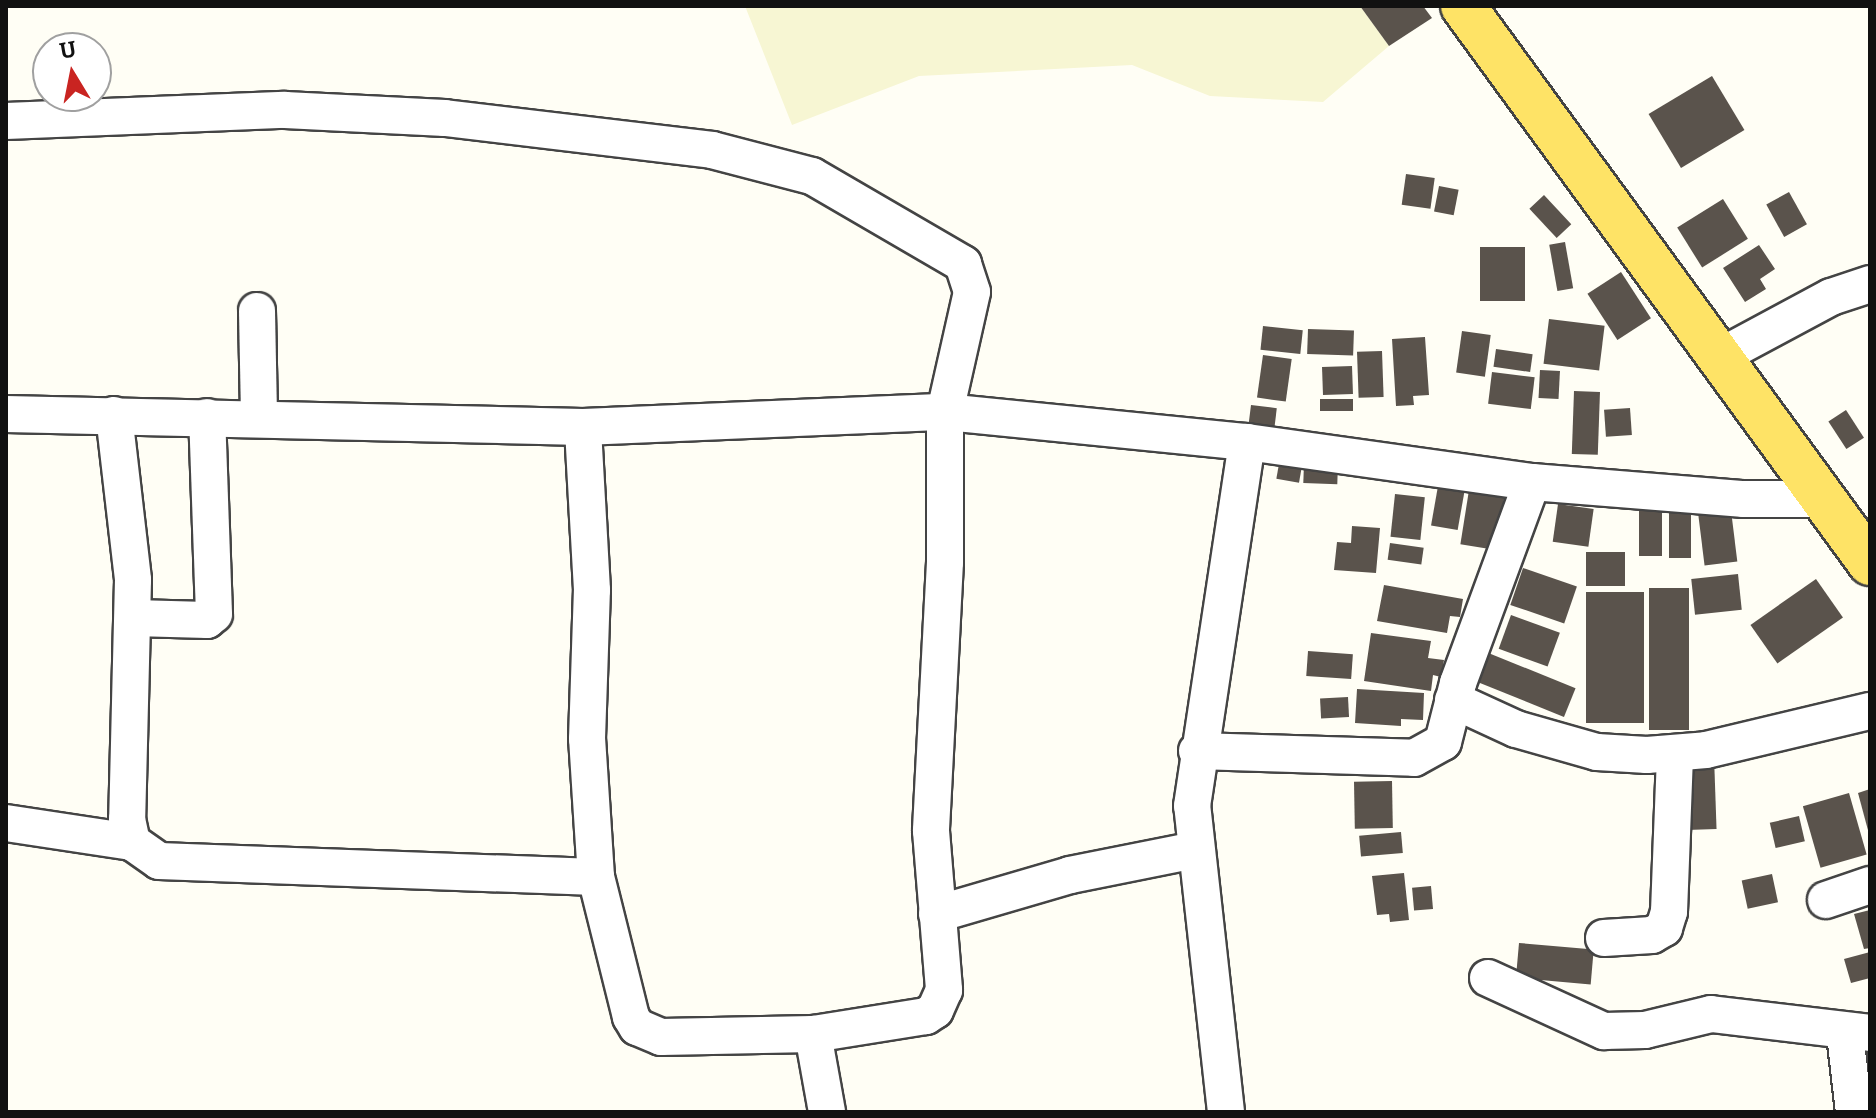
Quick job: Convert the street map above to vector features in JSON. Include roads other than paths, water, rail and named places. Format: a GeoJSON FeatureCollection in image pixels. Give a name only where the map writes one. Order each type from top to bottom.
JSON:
{"type":"FeatureCollection","features":[{"type":"Feature","properties":{"kind":"main road"},"geometry":{"type":"LineString","coordinates":[[1463,6],[1870,563]]}},
{"type":"Feature","properties":{"kind":"street"},"geometry":{"type":"LineString","coordinates":[[6,121],[285,110],[445,118],[712,150],[812,176],[963,264],[969,276],[970,315],[945,412],[945,562],[931,831],[944,970],[935,1010],[915,1020],[813,1034],[661,1037],[637,1027],[596,877],[587,739],[592,590],[583,427]]}},
{"type":"Feature","properties":{"kind":"street"},"geometry":{"type":"LineString","coordinates":[[1721,356],[1831,297],[1870,284]]}},
{"type":"Feature","properties":{"kind":"street"},"geometry":{"type":"LineString","coordinates":[[257,311],[259,418]]}},
{"type":"Feature","properties":{"kind":"street"},"geometry":{"type":"LineString","coordinates":[[6,414],[583,427],[945,412],[1247,442],[1532,482],[1744,499],[1824,499]]}},
{"type":"Feature","properties":{"kind":"street"},"geometry":{"type":"LineString","coordinates":[[114,415],[134,618],[127,819],[132,842]]}},
{"type":"Feature","properties":{"kind":"street"},"geometry":{"type":"LineString","coordinates":[[134,618],[207,620],[214,614],[207,417]]}},
{"type":"Feature","properties":{"kind":"street"},"geometry":{"type":"LineString","coordinates":[[1226,1112],[1192,806],[1197,751],[1247,442]]}},
{"type":"Feature","properties":{"kind":"street"},"geometry":{"type":"LineString","coordinates":[[1197,751],[1414,758],[1443,742],[1453,700],[1532,482]]}},
{"type":"Feature","properties":{"kind":"street"},"geometry":{"type":"LineString","coordinates":[[1453,700],[1516,729],[1597,752],[1675,754],[1870,711]]}},
{"type":"Feature","properties":{"kind":"street"},"geometry":{"type":"LineString","coordinates":[[1604,938],[1652,935],[1664,928],[1669,912],[1675,754]]}},
{"type":"Feature","properties":{"kind":"street"},"geometry":{"type":"LineString","coordinates":[[6,823],[132,842],[159,861],[596,877]]}},
{"type":"Feature","properties":{"kind":"street"},"geometry":{"type":"LineString","coordinates":[[937,914],[1070,875],[1195,850]]}},
{"type":"Feature","properties":{"kind":"street"},"geometry":{"type":"LineString","coordinates":[[1826,900],[1870,885]]}},
{"type":"Feature","properties":{"kind":"street"},"geometry":{"type":"LineString","coordinates":[[1488,978],[1604,1031],[1645,1030],[1711,1014],[1858,1034],[1854,1112]]}},
{"type":"Feature","properties":{"kind":"street"},"geometry":{"type":"LineString","coordinates":[[813,1034],[827,1112]]}}]}
